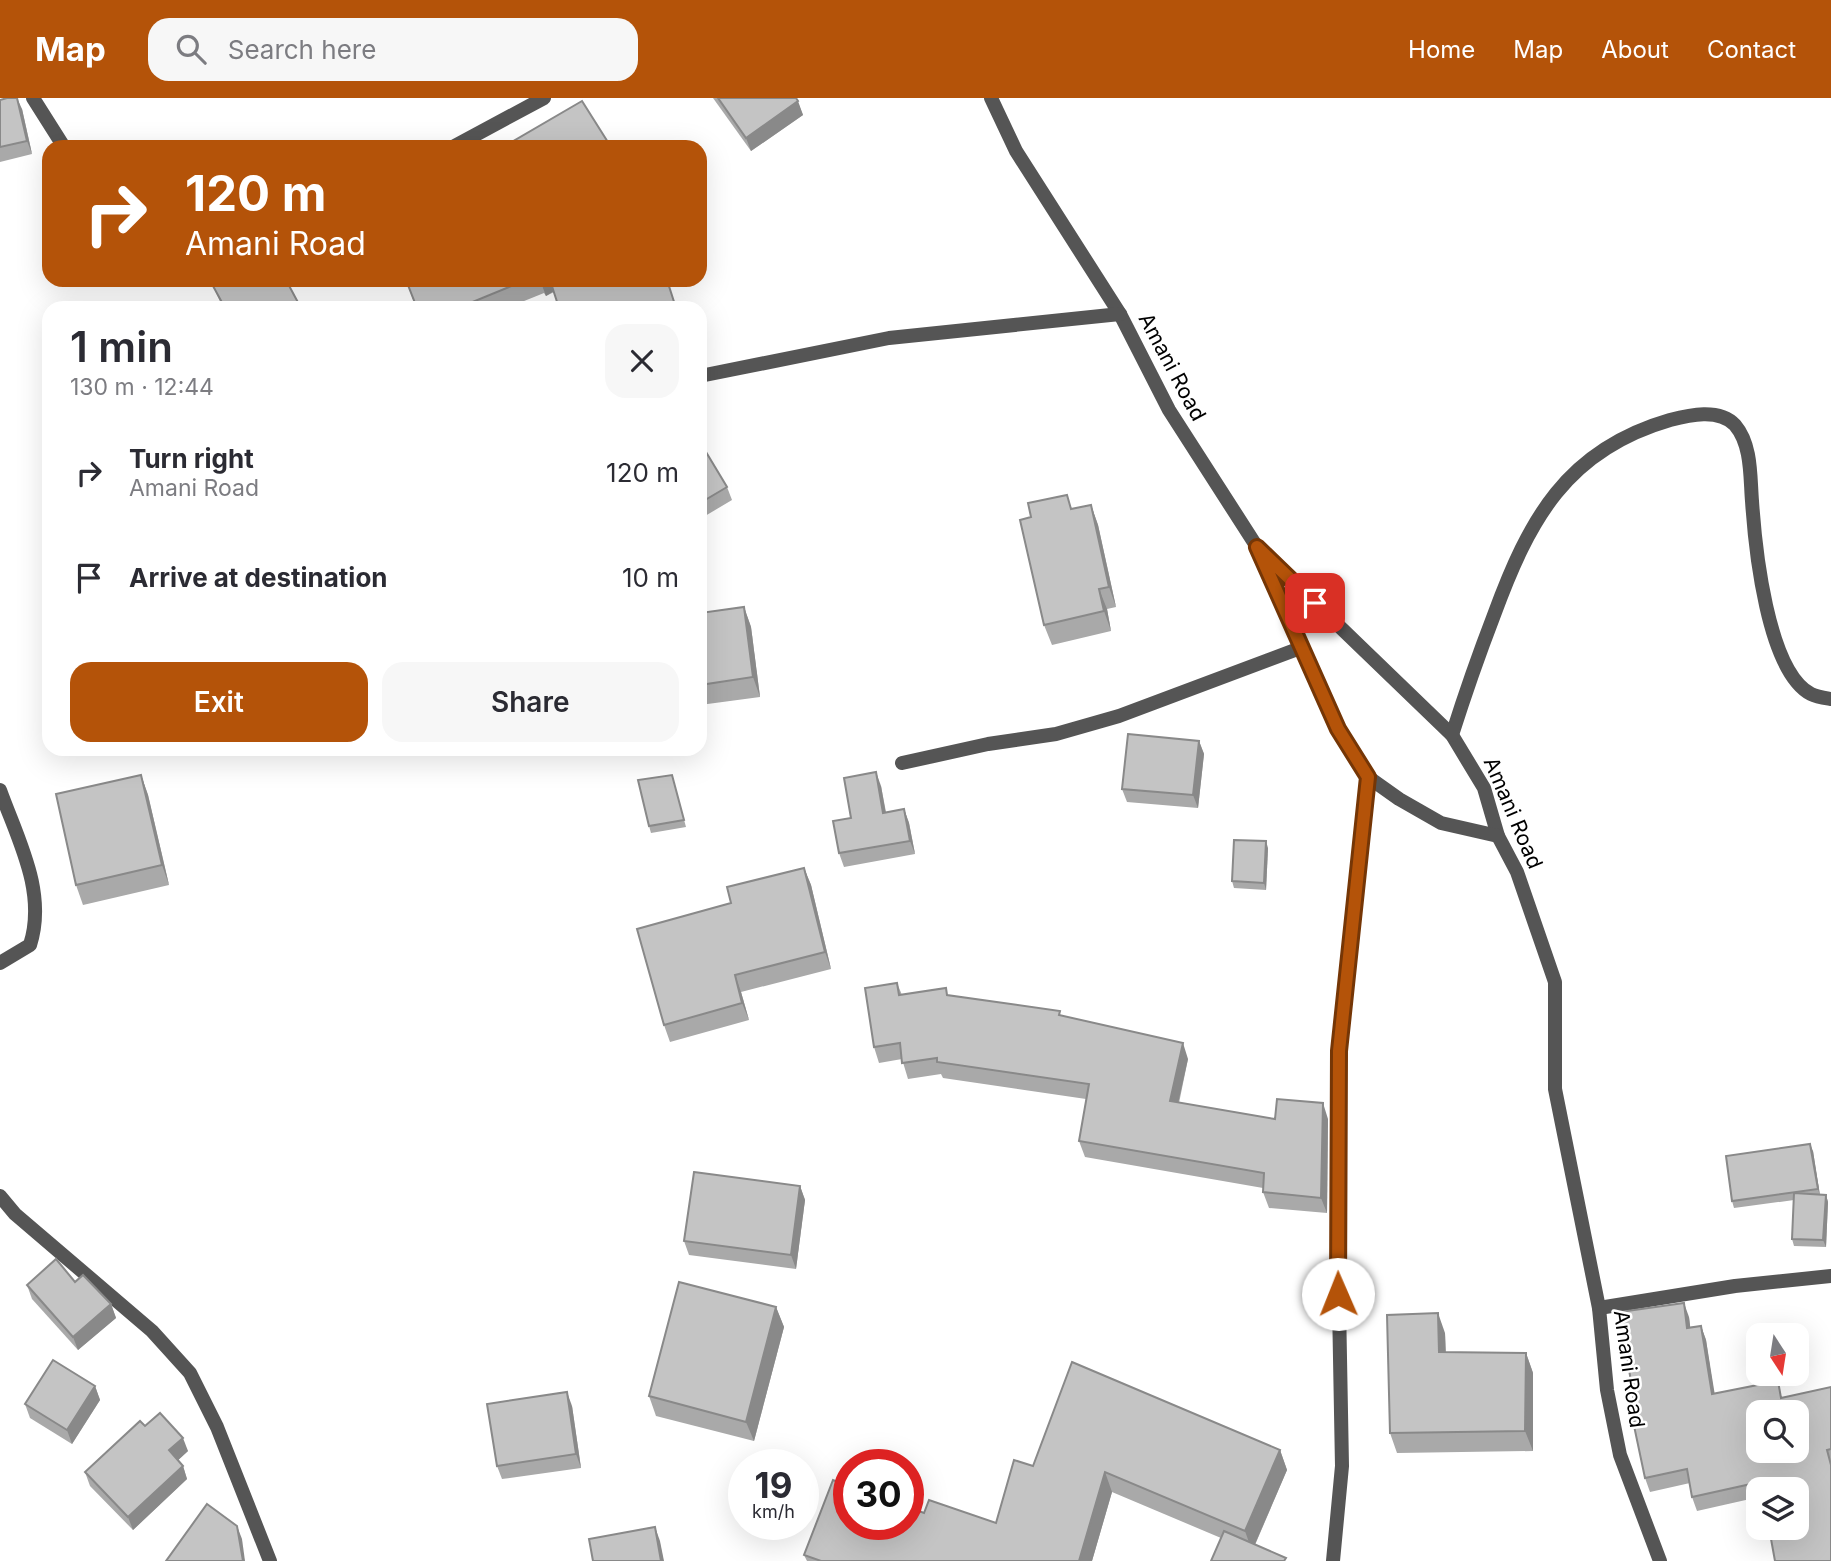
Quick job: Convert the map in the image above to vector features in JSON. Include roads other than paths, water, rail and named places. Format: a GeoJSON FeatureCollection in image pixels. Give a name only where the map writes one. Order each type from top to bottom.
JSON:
{"type":"FeatureCollection","features":[{"type":"Feature","properties":{"kind":"street"},"geometry":{"type":"LineString","coordinates":[[33,98],[60,140]]}},
{"type":"Feature","properties":{"kind":"street"},"geometry":{"type":"LineString","coordinates":[[466,140],[544,98]]}},
{"type":"Feature","properties":{"kind":"street","name":"Amani Road"},"geometry":{"type":"LineString","coordinates":[[991,98],[1016,151],[1120,314],[1169,410],[1257,547],[1452,735],[1484,788],[1498,836],[1517,872],[1555,982],[1555,1089],[1600,1308],[1607,1390],[1620,1455],[1660,1561]]}},
{"type":"Feature","properties":{"kind":"street"},"geometry":{"type":"LineString","coordinates":[[707,375],[889,338],[1120,314]]}},
{"type":"Feature","properties":{"kind":"street"},"geometry":{"type":"LineString","coordinates":[[1452,735],[1514,559],[1549,499],[1581,466],[1620,440],[1690,415],[1725,418],[1735,425],[1743,439],[1749,457],[1760,574],[1773,635],[1792,676],[1809,693],[1831,699]]}},
{"type":"Feature","properties":{"kind":"street"},"geometry":{"type":"LineString","coordinates":[[1257,547],[1338,729],[1368,777],[1441,823],[1498,836]]}},
{"type":"Feature","properties":{"kind":"street"},"geometry":{"type":"LineString","coordinates":[[902,763],[988,744],[1056,734],[1094,723],[1303,647]]}},
{"type":"Feature","properties":{"kind":"street"},"geometry":{"type":"LineString","coordinates":[[1333,1561],[1342,1466],[1337,1222],[1339,1051],[1368,777]]}},
{"type":"Feature","properties":{"kind":"street"},"geometry":{"type":"LineString","coordinates":[[0,790],[37,900],[36,926],[30,945],[0,963]]}},
{"type":"Feature","properties":{"kind":"street"},"geometry":{"type":"LineString","coordinates":[[0,1196],[15,1214],[152,1331],[190,1373],[217,1427],[270,1561]]}},
{"type":"Feature","properties":{"kind":"street"},"geometry":{"type":"LineString","coordinates":[[1600,1308],[1735,1286],[1831,1276]]}}]}
